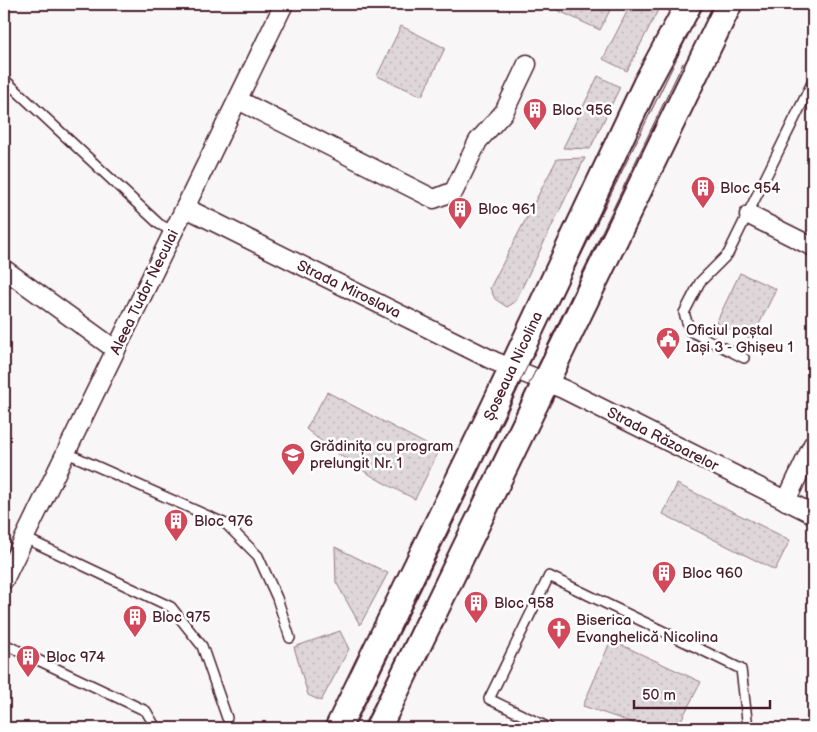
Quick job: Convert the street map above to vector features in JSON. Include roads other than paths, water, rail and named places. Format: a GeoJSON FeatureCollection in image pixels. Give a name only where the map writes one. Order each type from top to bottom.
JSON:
{"type":"FeatureCollection","features":[{"type":"Feature","properties":{"kind":"main road","name":"Șoseaua Nicolina"},"geometry":{"type":"LineString","coordinates":[[338,728],[512,368],[646,84],[689,4]]}},
{"type":"Feature","properties":{"kind":"main road"},"geometry":{"type":"LineString","coordinates":[[378,728],[729,4]]}},
{"type":"Feature","properties":{"kind":"street","name":"Aleea Tudor Neculai"},"geometry":{"type":"LineString","coordinates":[[4,580],[284,4]]}},
{"type":"Feature","properties":{"kind":"street"},"geometry":{"type":"LineString","coordinates":[[238,100],[434,198],[454,191],[478,141],[504,112],[527,64]]}},
{"type":"Feature","properties":{"kind":"street","name":"Strada Miroslava"},"geometry":{"type":"LineString","coordinates":[[186,208],[512,368]]}},
{"type":"Feature","properties":{"kind":"street"},"geometry":{"type":"LineString","coordinates":[[748,215],[813,247]]}},
{"type":"Feature","properties":{"kind":"street"},"geometry":{"type":"LineString","coordinates":[[4,269],[116,350]]}},
{"type":"Feature","properties":{"kind":"street","name":"Strada Răzoarelor"},"geometry":{"type":"LineString","coordinates":[[512,368],[546,381],[813,514]]}},
{"type":"Feature","properties":{"kind":"street"},"geometry":{"type":"LineString","coordinates":[[786,501],[813,444]]}},
{"type":"Feature","properties":{"kind":"lane"},"geometry":{"type":"LineString","coordinates":[[4,79],[159,224],[174,232]]}},
{"type":"Feature","properties":{"kind":"lane"},"geometry":{"type":"LineString","coordinates":[[744,358],[690,331],[684,313],[700,282],[728,254],[813,81]]}},
{"type":"Feature","properties":{"kind":"lane"},"geometry":{"type":"LineString","coordinates":[[67,453],[226,524],[258,556],[277,598],[290,638]]}},
{"type":"Feature","properties":{"kind":"lane"},"geometry":{"type":"LineString","coordinates":[[25,538],[171,607],[202,646],[227,718]]}},
{"type":"Feature","properties":{"kind":"lane"},"geometry":{"type":"LineString","coordinates":[[549,728],[489,699],[549,576],[741,669],[745,728]]}},
{"type":"Feature","properties":{"kind":"lane"},"geometry":{"type":"LineString","coordinates":[[4,644],[146,711],[156,728]]}},
{"type":"Feature","properties":{"kind":"tram line"},"geometry":{"type":"LineString","coordinates":[[352,728],[703,4]]}},
{"type":"Feature","properties":{"kind":"tram line"},"geometry":{"type":"LineString","coordinates":[[364,728],[683,63]]}},
{"type":"Feature","properties":{"kind":"place","name":"Bloc 956"},"geometry":{"type":"Point","coordinates":[535,131]}},
{"type":"Feature","properties":{"kind":"place","name":"Bloc 954"},"geometry":{"type":"Point","coordinates":[703,209]}},
{"type":"Feature","properties":{"kind":"place","name":"Bloc 961"},"geometry":{"type":"Point","coordinates":[460,230]}},
{"type":"Feature","properties":{"kind":"place","name":"Oficiul poștal Iași 3 - Ghișeu 1"},"geometry":{"type":"Point","coordinates":[668,360]}},
{"type":"Feature","properties":{"kind":"place","name":"Grădinița cu program prelungit Nr. 1"},"geometry":{"type":"Point","coordinates":[293,476]}},
{"type":"Feature","properties":{"kind":"place","name":"Bloc 976"},"geometry":{"type":"Point","coordinates":[176,542]}},
{"type":"Feature","properties":{"kind":"place","name":"Bloc 960"},"geometry":{"type":"Point","coordinates":[664,594]}},
{"type":"Feature","properties":{"kind":"place","name":"Bloc 958"},"geometry":{"type":"Point","coordinates":[476,624]}},
{"type":"Feature","properties":{"kind":"place","name":"Bloc 975"},"geometry":{"type":"Point","coordinates":[135,638]}},
{"type":"Feature","properties":{"kind":"place","name":"Biserica Evanghelică Nicolina"},"geometry":{"type":"Point","coordinates":[559,650]}},
{"type":"Feature","properties":{"kind":"place","name":"Bloc 974"},"geometry":{"type":"Point","coordinates":[28,678]}}]}
